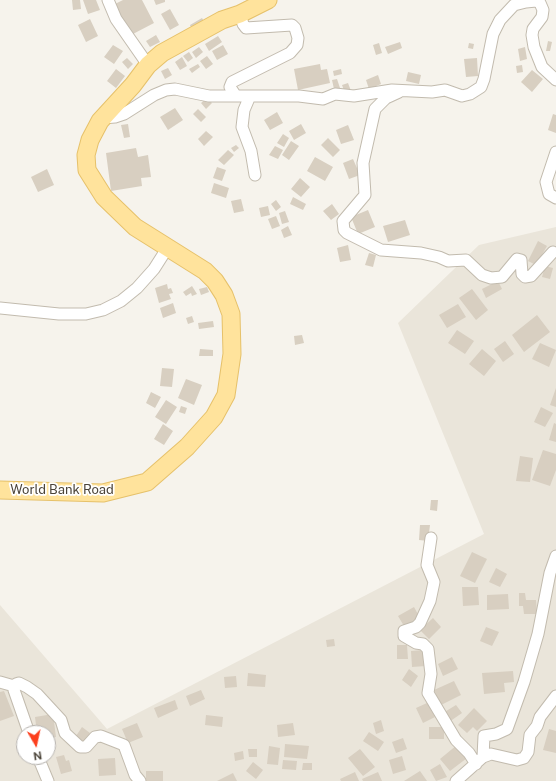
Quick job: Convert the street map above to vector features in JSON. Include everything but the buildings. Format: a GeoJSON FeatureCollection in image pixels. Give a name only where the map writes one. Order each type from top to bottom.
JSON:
{"type":"FeatureCollection","features":[{"type":"Feature","properties":{"kind":"main road","name":"World Bank Road"},"geometry":{"type":"LineString","coordinates":[[0,490],[103,493],[147,482],[188,447],[214,416],[226,395],[230,373],[232,314],[224,295],[215,281],[193,262],[135,227],[104,197],[87,170],[86,155],[90,140],[103,118],[133,85],[148,65],[176,44],[222,20],[240,14],[268,0]]}},
{"type":"Feature","properties":{"kind":"street"},"geometry":{"type":"LineString","coordinates":[[108,0],[116,18],[148,65]]}},
{"type":"Feature","properties":{"kind":"street"},"geometry":{"type":"LineString","coordinates":[[103,118],[115,117],[124,114],[154,95],[166,90],[175,89],[209,96],[299,96],[323,99],[335,94],[354,96],[383,90],[401,92],[445,90],[462,96],[476,92],[484,80],[493,34],[500,20],[514,5],[536,1],[540,4],[543,10],[542,16],[533,29],[534,47],[542,67],[556,80]]}},
{"type":"Feature","properties":{"kind":"street"},"geometry":{"type":"LineString","coordinates":[[236,96],[230,87],[232,82],[290,53],[297,45],[298,38],[295,28],[292,25],[246,28],[243,26],[240,14]]}},
{"type":"Feature","properties":{"kind":"street"},"geometry":{"type":"LineString","coordinates":[[401,92],[386,98],[375,109],[363,163],[365,195],[343,221],[344,230],[347,234],[381,250],[421,253],[439,256],[448,261],[466,260],[482,275],[491,278],[502,277],[517,259],[521,260],[522,274],[525,277],[531,276],[553,252]]}},
{"type":"Feature","properties":{"kind":"street"},"geometry":{"type":"LineString","coordinates":[[250,96],[244,110],[242,127],[251,152],[255,175]]}},
{"type":"Feature","properties":{"kind":"street"},"geometry":{"type":"LineString","coordinates":[[556,152],[546,182],[549,194],[556,198]]}},
{"type":"Feature","properties":{"kind":"street"},"geometry":{"type":"LineString","coordinates":[[0,308],[59,314],[86,314],[102,310],[121,301],[137,288],[154,269],[168,247]]}},
{"type":"Feature","properties":{"kind":"street"},"geometry":{"type":"LineString","coordinates":[[431,538],[427,565],[434,582],[430,601],[418,625],[404,631],[404,636],[416,643],[423,644],[428,649],[431,674],[428,693],[456,740],[469,753],[480,761]]}},
{"type":"Feature","properties":{"kind":"street"},"geometry":{"type":"LineString","coordinates":[[480,761],[484,736],[496,734],[507,729],[524,682],[538,634],[549,578],[556,556]]}},
{"type":"Feature","properties":{"kind":"street"},"geometry":{"type":"LineString","coordinates":[[0,682],[14,686],[16,684],[22,684],[37,694],[61,720],[65,733],[80,747],[86,748],[96,737],[101,736],[122,743],[125,747],[135,775],[140,781]]}},
{"type":"Feature","properties":{"kind":"street"},"geometry":{"type":"LineString","coordinates":[[14,686],[16,699],[26,725]]}},
{"type":"Feature","properties":{"kind":"street"},"geometry":{"type":"LineString","coordinates":[[456,781],[480,761],[492,754],[517,760],[524,758],[528,752],[530,735],[537,726],[540,717],[556,696]]}},
{"type":"Feature","properties":{"kind":"street"},"geometry":{"type":"LineString","coordinates":[[41,765],[48,781]]}},
{"type":"Feature","properties":{"kind":"shaded area"},"geometry":{"type":"Polygon","coordinates":[[[556,227],[556,781],[0,781],[0,605],[107,729],[484,534],[398,323],[479,245],[556,227]]]}}]}
